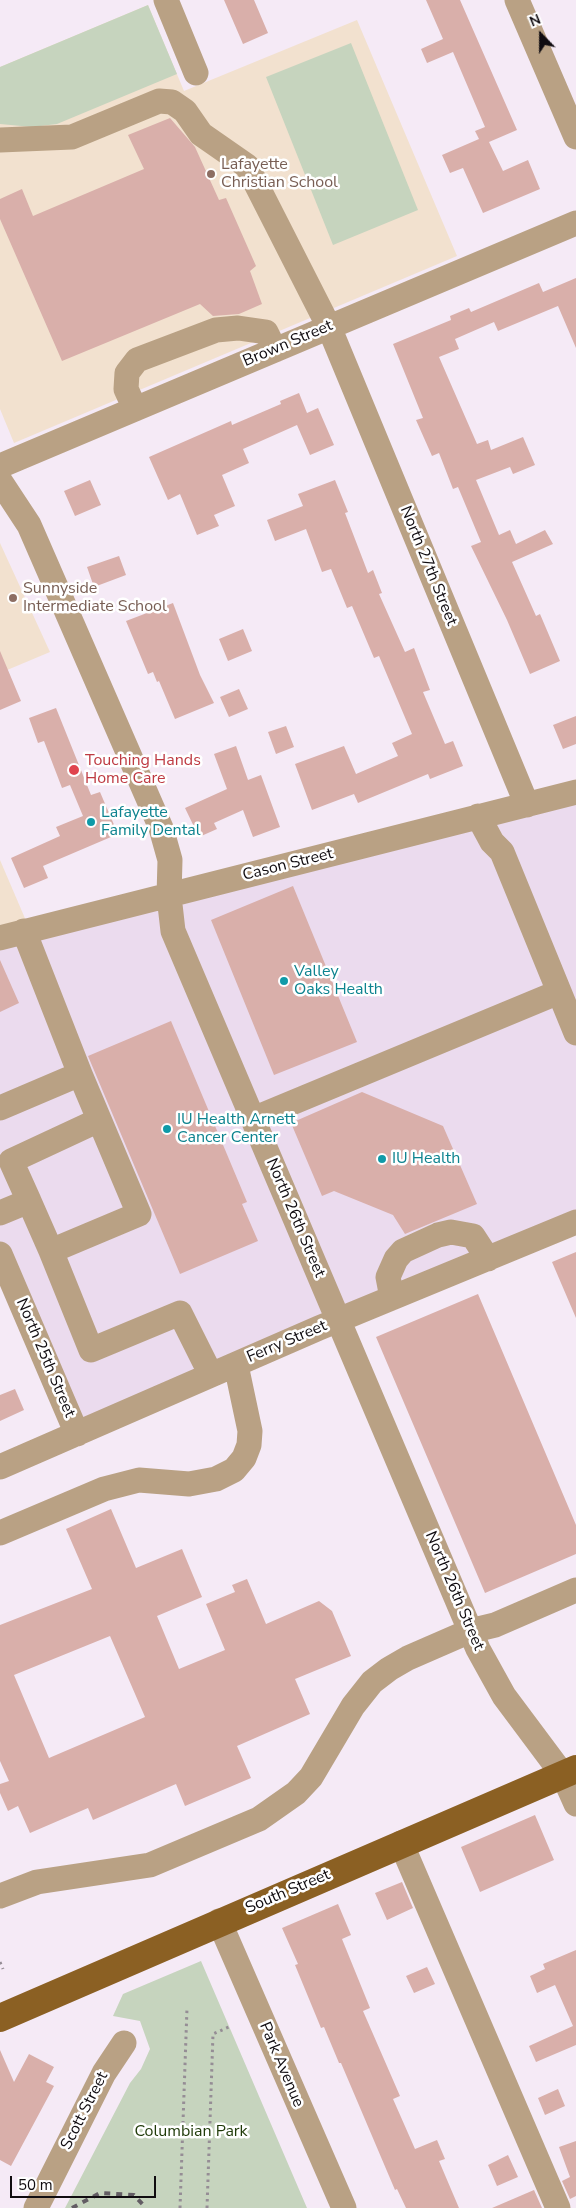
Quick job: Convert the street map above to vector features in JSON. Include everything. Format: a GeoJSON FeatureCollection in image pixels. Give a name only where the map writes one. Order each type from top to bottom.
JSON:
{"type":"FeatureCollection","features":[{"type":"Feature","properties":{"kind":"main road","name":"South Street"},"geometry":{"type":"LineString","coordinates":[[0,2018],[219,1921],[570,1772]]}},
{"type":"Feature","properties":{"kind":"street"},"geometry":{"type":"LineString","coordinates":[[166,0],[196,73]]}},
{"type":"Feature","properties":{"kind":"street"},"geometry":{"type":"LineString","coordinates":[[517,0],[576,137]]}},
{"type":"Feature","properties":{"kind":"street","name":"North 27th Street"},"geometry":{"type":"LineString","coordinates":[[0,140],[72,136],[159,101],[172,102],[185,110],[202,134],[247,166],[329,327],[527,805]]}},
{"type":"Feature","properties":{"kind":"street","name":"Brown Street"},"geometry":{"type":"LineString","coordinates":[[0,466],[576,223]]}},
{"type":"Feature","properties":{"kind":"street"},"geometry":{"type":"LineString","coordinates":[[134,410],[126,389],[127,373],[137,360],[216,330],[238,328],[266,332],[275,350]]}},
{"type":"Feature","properties":{"kind":"street","name":"North 26th Street"},"geometry":{"type":"LineString","coordinates":[[0,481],[29,526],[161,828],[170,860],[169,896],[173,931],[470,1631],[504,1696],[570,1772],[576,1804]]}},
{"type":"Feature","properties":{"kind":"street","name":"Cason Street"},"geometry":{"type":"LineString","coordinates":[[0,938],[576,792]]}},
{"type":"Feature","properties":{"kind":"street"},"geometry":{"type":"LineString","coordinates":[[478,816],[492,842],[502,852],[576,1032]]}},
{"type":"Feature","properties":{"kind":"street"},"geometry":{"type":"LineString","coordinates":[[24,931],[80,1074],[139,1214],[51,1251]]}},
{"type":"Feature","properties":{"kind":"street"},"geometry":{"type":"LineString","coordinates":[[253,1119],[559,992]]}},
{"type":"Feature","properties":{"kind":"street"},"geometry":{"type":"LineString","coordinates":[[0,1108],[80,1074]]}},
{"type":"Feature","properties":{"kind":"street"},"geometry":{"type":"LineString","coordinates":[[99,1120],[11,1161],[51,1251],[91,1350],[180,1313],[211,1375]]}},
{"type":"Feature","properties":{"kind":"street"},"geometry":{"type":"LineString","coordinates":[[0,1213],[29,1201]]}},
{"type":"Feature","properties":{"kind":"street","name":"Ferry Street"},"geometry":{"type":"LineString","coordinates":[[0,1467],[338,1320],[576,1222]]}},
{"type":"Feature","properties":{"kind":"street"},"geometry":{"type":"LineString","coordinates":[[392,1298],[388,1277],[396,1259],[403,1251],[438,1236],[452,1232],[473,1236],[488,1259]]}},
{"type":"Feature","properties":{"kind":"street","name":"North 25th Street"},"geometry":{"type":"LineString","coordinates":[[0,1254],[77,1434]]}},
{"type":"Feature","properties":{"kind":"street"},"geometry":{"type":"LineString","coordinates":[[0,1533],[104,1489],[139,1480],[189,1484],[216,1479],[234,1470],[244,1458],[250,1431],[236,1365]]}},
{"type":"Feature","properties":{"kind":"street"},"geometry":{"type":"LineString","coordinates":[[0,1896],[38,1882],[150,1865],[259,1819],[296,1793],[311,1777],[353,1706],[372,1682],[408,1658],[470,1631],[495,1625],[576,1590]]}},
{"type":"Feature","properties":{"kind":"street"},"geometry":{"type":"LineString","coordinates":[[401,1843],[558,2208]]}},
{"type":"Feature","properties":{"kind":"street","name":"Park Avenue"},"geometry":{"type":"LineString","coordinates":[[219,1921],[344,2208]]}},
{"type":"Feature","properties":{"kind":"street","name":"Scott Street"},"geometry":{"type":"LineString","coordinates":[[36,2208],[104,2073],[124,2043]]}},
{"type":"Feature","properties":{"kind":"path"},"geometry":{"type":"LineString","coordinates":[[0,1962],[3,1969]]}},
{"type":"Feature","properties":{"kind":"path"},"geometry":{"type":"LineString","coordinates":[[180,2208],[187,2008]]}},
{"type":"Feature","properties":{"kind":"path"},"geometry":{"type":"LineString","coordinates":[[207,2208],[213,2034],[231,2026]]}},
{"type":"Feature","properties":{"kind":"shaded area","name":"Lafayette Christian School"},"geometry":{"type":"Polygon","coordinates":[[[148,5],[184,91],[357,20],[457,256],[14,443],[0,409],[0,67],[148,5]]]}},
{"type":"Feature","properties":{"kind":"shaded area","name":"Sunnyside Intermediate School"},"geometry":{"type":"Polygon","coordinates":[[[0,543],[50,652],[0,673],[0,543]]]}},
{"type":"Feature","properties":{"kind":"shaded area"},"geometry":{"type":"Polygon","coordinates":[[[576,792],[576,1222],[77,1434],[0,1254],[0,938],[576,792]]]}},
{"type":"Feature","properties":{"kind":"shaded area"},"geometry":{"type":"Polygon","coordinates":[[[0,860],[27,923],[0,930],[0,860]]]}},
{"type":"Feature","properties":{"kind":"green space"},"geometry":{"type":"Polygon","coordinates":[[[148,5],[177,74],[57,124],[32,127],[0,124],[0,67],[148,5]]]}},
{"type":"Feature","properties":{"kind":"green space"},"geometry":{"type":"Polygon","coordinates":[[[351,43],[418,210],[333,245],[266,77],[351,43]]]}},
{"type":"Feature","properties":{"kind":"green space","name":"Columbian Park"},"geometry":{"type":"Polygon","coordinates":[[[201,1961],[307,2208],[65,2208],[130,2083],[141,2069],[150,2049],[140,2021],[113,2016],[123,1994],[201,1961]]]}},
{"type":"Feature","properties":{"kind":"building"},"geometry":{"type":"Polygon","coordinates":[[[224,0],[254,0],[268,33],[243,44],[224,0]]]}},
{"type":"Feature","properties":{"kind":"building"},"geometry":{"type":"Polygon","coordinates":[[[426,0],[460,0],[517,130],[489,142],[503,171],[528,160],[540,189],[483,213],[463,168],[450,173],[442,155],[479,139],[475,131],[485,127],[453,52],[427,63],[421,49],[443,39],[426,0]]]}},
{"type":"Feature","properties":{"kind":"building"},"geometry":{"type":"Polygon","coordinates":[[[170,118],[195,147],[219,200],[226,198],[256,266],[250,271],[262,304],[239,314],[213,316],[200,304],[62,361],[0,219],[0,199],[22,189],[33,216],[144,169],[128,135],[170,118]]]}},
{"type":"Feature","properties":{"kind":"building"},"geometry":{"type":"Polygon","coordinates":[[[576,278],[576,348],[558,306],[498,331],[494,322],[455,339],[459,349],[439,357],[477,444],[488,440],[491,450],[523,437],[535,465],[513,474],[510,467],[476,480],[499,535],[510,530],[516,544],[545,530],[553,544],[512,562],[536,616],[540,614],[560,661],[530,674],[507,620],[471,546],[481,542],[458,487],[453,489],[439,453],[432,456],[416,420],[423,418],[393,344],[451,320],[450,316],[469,308],[471,312],[539,283],[543,292],[576,278]]]}},
{"type":"Feature","properties":{"kind":"building"},"geometry":{"type":"Polygon","coordinates":[[[299,393],[307,413],[318,408],[334,445],[310,455],[297,425],[243,449],[249,463],[222,475],[235,506],[214,515],[219,526],[197,535],[180,494],[168,500],[149,457],[231,421],[232,425],[281,404],[280,401],[299,393]]]}},
{"type":"Feature","properties":{"kind":"building"},"geometry":{"type":"Polygon","coordinates":[[[90,480],[101,505],[75,516],[64,491],[90,480]]]}},
{"type":"Feature","properties":{"kind":"building"},"geometry":{"type":"Polygon","coordinates":[[[335,480],[348,512],[345,513],[368,573],[373,570],[382,593],[379,594],[405,652],[414,648],[430,690],[423,692],[445,744],[453,741],[463,766],[430,779],[428,774],[358,803],[354,794],[312,810],[295,764],[344,746],[356,774],[398,756],[392,743],[412,734],[379,656],[374,658],[352,606],[347,608],[331,569],[322,572],[306,529],[275,541],[267,520],[303,506],[298,494],[335,480]]]}},
{"type":"Feature","properties":{"kind":"building"},"geometry":{"type":"Polygon","coordinates":[[[119,556],[126,575],[94,587],[87,567],[119,556]]]}},
{"type":"Feature","properties":{"kind":"building"},"geometry":{"type":"Polygon","coordinates":[[[173,603],[200,675],[214,703],[175,719],[159,681],[157,682],[153,672],[148,674],[126,621],[173,603]]]}},
{"type":"Feature","properties":{"kind":"building"},"geometry":{"type":"Polygon","coordinates":[[[243,629],[252,651],[228,661],[219,639],[243,629]]]}},
{"type":"Feature","properties":{"kind":"building"},"geometry":{"type":"Polygon","coordinates":[[[0,651],[21,701],[0,710],[0,651]]]}},
{"type":"Feature","properties":{"kind":"building"},"geometry":{"type":"Polygon","coordinates":[[[239,689],[248,709],[229,717],[220,697],[239,689]]]}},
{"type":"Feature","properties":{"kind":"building"},"geometry":{"type":"Polygon","coordinates":[[[56,708],[91,795],[100,792],[118,834],[43,866],[48,878],[24,888],[11,858],[60,836],[56,827],[83,816],[70,785],[62,788],[44,741],[38,743],[29,718],[56,708]]]}},
{"type":"Feature","properties":{"kind":"building"},"geometry":{"type":"Polygon","coordinates":[[[576,716],[576,744],[563,749],[553,725],[576,716]]]}},
{"type":"Feature","properties":{"kind":"building"},"geometry":{"type":"Polygon","coordinates":[[[286,726],[294,747],[276,754],[268,732],[286,726]]]}},
{"type":"Feature","properties":{"kind":"building"},"geometry":{"type":"Polygon","coordinates":[[[236,746],[248,780],[261,775],[280,827],[253,837],[243,810],[214,823],[217,829],[199,837],[185,808],[227,789],[214,754],[236,746]]]}},
{"type":"Feature","properties":{"kind":"building","name":"Valley Oaks Health"},"geometry":{"type":"Polygon","coordinates":[[[293,886],[357,1042],[274,1075],[211,920],[293,886]]]}},
{"type":"Feature","properties":{"kind":"building"},"geometry":{"type":"Polygon","coordinates":[[[0,960],[19,1003],[0,1012],[0,960]]]}},
{"type":"Feature","properties":{"kind":"building","name":"IU Health Arnett Cancer Center"},"geometry":{"type":"Polygon","coordinates":[[[171,1021],[247,1202],[242,1204],[258,1241],[180,1274],[88,1056],[171,1021]]]}},
{"type":"Feature","properties":{"kind":"building","name":"IU Health"},"geometry":{"type":"Polygon","coordinates":[[[362,1092],[443,1126],[477,1204],[405,1234],[393,1215],[334,1191],[322,1196],[291,1123],[362,1092]]]}},
{"type":"Feature","properties":{"kind":"building"},"geometry":{"type":"Polygon","coordinates":[[[576,1252],[576,1318],[552,1262],[576,1252]]]}},
{"type":"Feature","properties":{"kind":"building"},"geometry":{"type":"Polygon","coordinates":[[[478,1294],[576,1525],[576,1554],[485,1593],[376,1337],[478,1294]]]}},
{"type":"Feature","properties":{"kind":"building"},"geometry":{"type":"Polygon","coordinates":[[[15,1389],[24,1410],[0,1421],[0,1395],[15,1389]]]}},
{"type":"Feature","properties":{"kind":"building"},"geometry":{"type":"Polygon","coordinates":[[[111,1509],[136,1568],[182,1549],[202,1597],[157,1616],[179,1669],[225,1650],[206,1604],[235,1592],[232,1585],[247,1579],[266,1624],[319,1601],[332,1611],[351,1656],[295,1679],[310,1714],[237,1746],[251,1778],[185,1806],[176,1784],[93,1820],[88,1808],[30,1833],[18,1806],[8,1811],[0,1793],[0,1784],[9,1781],[0,1761],[0,1625],[92,1589],[66,1529],[111,1509]],[[110,1636],[14,1675],[49,1758],[145,1717],[110,1636]]]}},
{"type":"Feature","properties":{"kind":"building"},"geometry":{"type":"Polygon","coordinates":[[[535,1815],[554,1860],[480,1892],[461,1847],[535,1815]]]}},
{"type":"Feature","properties":{"kind":"building"},"geometry":{"type":"Polygon","coordinates":[[[402,1882],[413,1908],[387,1920],[375,1893],[402,1882]]]}},
{"type":"Feature","properties":{"kind":"building"},"geometry":{"type":"Polygon","coordinates":[[[338,1904],[351,1935],[342,1939],[370,2008],[363,2011],[400,2096],[393,2099],[415,2149],[437,2140],[445,2159],[439,2161],[459,2208],[406,2208],[397,2189],[395,2190],[324,2027],[321,2028],[295,1965],[298,1964],[282,1928],[338,1904]]]}},
{"type":"Feature","properties":{"kind":"building"},"geometry":{"type":"Polygon","coordinates":[[[576,1950],[576,2045],[536,2062],[529,2046],[573,2026],[555,1985],[537,1993],[530,1976],[545,1969],[543,1964],[576,1950]]]}},
{"type":"Feature","properties":{"kind":"building"},"geometry":{"type":"Polygon","coordinates":[[[427,1967],[435,1984],[414,1993],[406,1976],[427,1967]]]}},
{"type":"Feature","properties":{"kind":"building"},"geometry":{"type":"Polygon","coordinates":[[[0,2050],[14,2082],[29,2054],[54,2067],[46,2082],[54,2086],[11,2166],[0,2160],[0,2050]]]}},
{"type":"Feature","properties":{"kind":"building"},"geometry":{"type":"Polygon","coordinates":[[[558,2089],[565,2106],[545,2115],[538,2098],[558,2089]]]}},
{"type":"Feature","properties":{"kind":"building"},"geometry":{"type":"Polygon","coordinates":[[[576,2141],[576,2196],[570,2199],[562,2181],[570,2177],[559,2147],[576,2141]]]}},
{"type":"Feature","properties":{"kind":"building"},"geometry":{"type":"Polygon","coordinates":[[[508,2155],[518,2177],[497,2186],[488,2165],[508,2155]]]}},
{"type":"Feature","properties":{"kind":"building"},"geometry":{"type":"Polygon","coordinates":[[[534,2190],[542,2208],[492,2208],[534,2190]]]}},
{"type":"Feature","properties":{"kind":"railway"},"geometry":{"type":"LineString","coordinates":[[72,2208],[100,2193],[134,2195],[146,2208]]}},
{"type":"Feature","properties":{"kind":"place","name":"Lafayette Christian School"},"geometry":{"type":"Point","coordinates":[211,174]}},
{"type":"Feature","properties":{"kind":"place","name":"Sunnyside Intermediate School"},"geometry":{"type":"Point","coordinates":[13,598]}},
{"type":"Feature","properties":{"kind":"place","name":"Touching Hands Home Care"},"geometry":{"type":"Point","coordinates":[74,770]}},
{"type":"Feature","properties":{"kind":"place","name":"Lafayette Family Dental"},"geometry":{"type":"Point","coordinates":[91,822]}},
{"type":"Feature","properties":{"kind":"place","name":"Valley Oaks Health"},"geometry":{"type":"Point","coordinates":[284,981]}},
{"type":"Feature","properties":{"kind":"place","name":"IU Health Arnett Cancer Center"},"geometry":{"type":"Point","coordinates":[167,1129]}},
{"type":"Feature","properties":{"kind":"place","name":"IU Health"},"geometry":{"type":"Point","coordinates":[382,1159]}}]}
